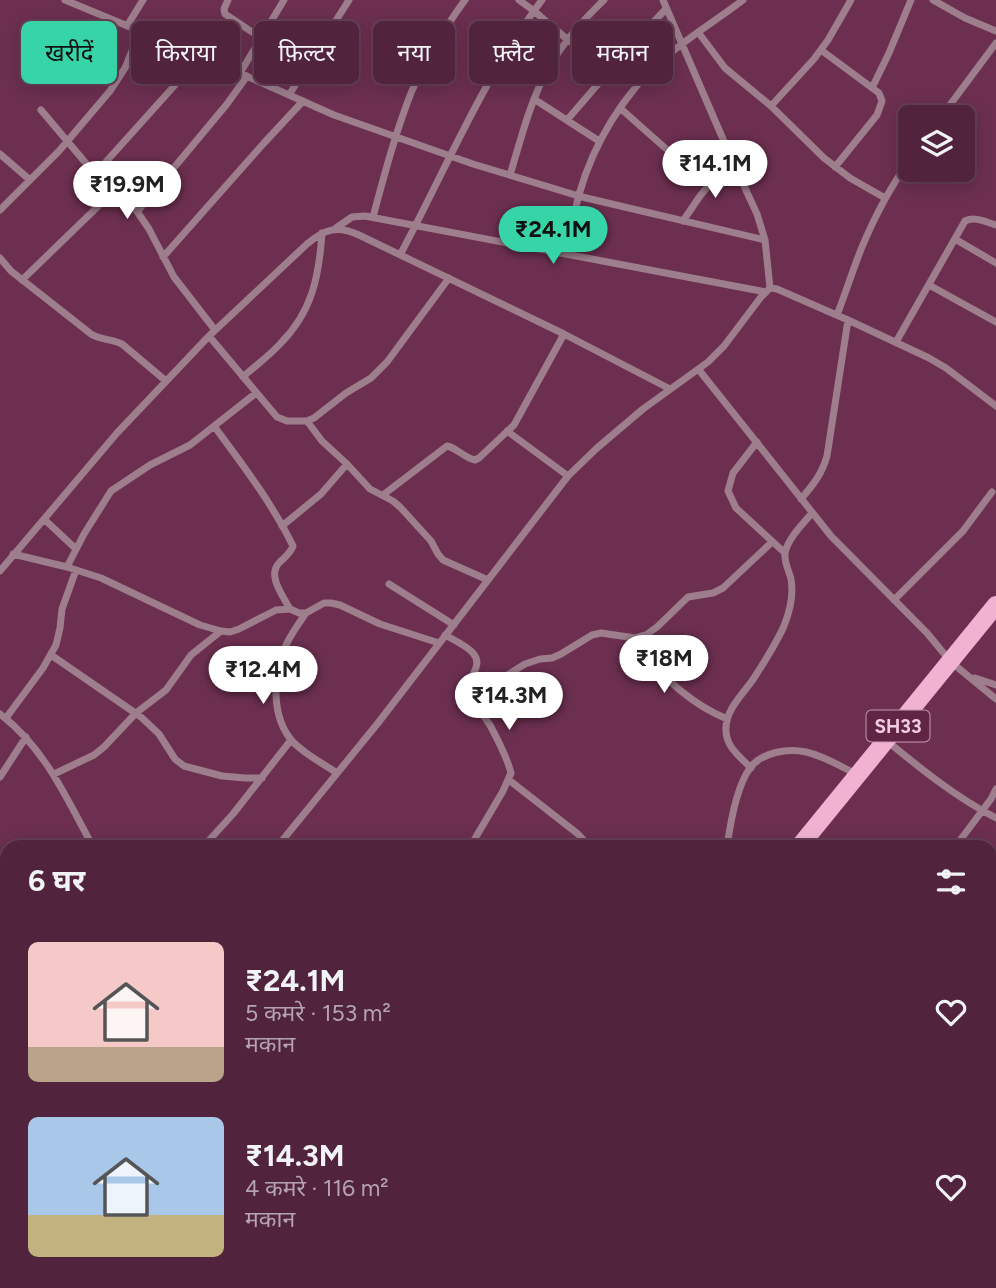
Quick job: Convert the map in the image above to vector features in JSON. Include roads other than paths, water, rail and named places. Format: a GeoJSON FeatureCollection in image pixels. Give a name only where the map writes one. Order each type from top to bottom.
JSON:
{"type":"FeatureCollection","features":[{"type":"Feature","properties":{"kind":"main road","name":"SH33"},"geometry":{"type":"LineString","coordinates":[[804,840],[996,605]]}},
{"type":"Feature","properties":{"kind":"street"},"geometry":{"type":"LineString","coordinates":[[65,0],[131,27]]}},
{"type":"Feature","properties":{"kind":"street"},"geometry":{"type":"LineString","coordinates":[[128,26],[143,0]]}},
{"type":"Feature","properties":{"kind":"street"},"geometry":{"type":"LineString","coordinates":[[228,0],[225,14],[254,33]]}},
{"type":"Feature","properties":{"kind":"street"},"geometry":{"type":"LineString","coordinates":[[271,21],[284,0]]}},
{"type":"Feature","properties":{"kind":"street"},"geometry":{"type":"LineString","coordinates":[[289,95],[349,0]]}},
{"type":"Feature","properties":{"kind":"street"},"geometry":{"type":"LineString","coordinates":[[373,217],[395,137],[419,76],[438,41],[466,0]]}},
{"type":"Feature","properties":{"kind":"street"},"geometry":{"type":"LineString","coordinates":[[519,0],[572,43]]}},
{"type":"Feature","properties":{"kind":"street"},"geometry":{"type":"LineString","coordinates":[[400,255],[491,77],[542,0]]}},
{"type":"Feature","properties":{"kind":"street"},"geometry":{"type":"LineString","coordinates":[[510,175],[534,99],[548,68],[568,40],[604,0]]}},
{"type":"Feature","properties":{"kind":"street"},"geometry":{"type":"LineString","coordinates":[[283,840],[454,625],[568,476],[623,426],[670,388],[699,370],[724,346],[768,290],[765,240],[757,214],[663,0]]}},
{"type":"Feature","properties":{"kind":"street"},"geometry":{"type":"LineString","coordinates":[[568,254],[578,195],[586,172],[599,141],[620,108],[652,68],[743,0]]}},
{"type":"Feature","properties":{"kind":"street"},"geometry":{"type":"LineString","coordinates":[[771,106],[821,50],[851,0]]}},
{"type":"Feature","properties":{"kind":"street"},"geometry":{"type":"LineString","coordinates":[[872,88],[911,0]]}},
{"type":"Feature","properties":{"kind":"street"},"geometry":{"type":"LineString","coordinates":[[933,0],[996,32]]}},
{"type":"Feature","properties":{"kind":"street"},"geometry":{"type":"LineString","coordinates":[[654,21],[666,9]]}},
{"type":"Feature","properties":{"kind":"street"},"geometry":{"type":"LineString","coordinates":[[698,32],[725,68],[771,106],[804,140],[835,167],[886,198]]}},
{"type":"Feature","properties":{"kind":"street"},"geometry":{"type":"LineString","coordinates":[[950,105],[996,43]]}},
{"type":"Feature","properties":{"kind":"street"},"geometry":{"type":"LineString","coordinates":[[821,50],[879,93],[882,102],[877,115],[835,167]]}},
{"type":"Feature","properties":{"kind":"street"},"geometry":{"type":"LineString","coordinates":[[137,212],[228,104],[254,53]]}},
{"type":"Feature","properties":{"kind":"street"},"geometry":{"type":"LineString","coordinates":[[0,210],[68,141],[119,79],[131,56]]}},
{"type":"Feature","properties":{"kind":"street"},"geometry":{"type":"LineString","coordinates":[[240,73],[344,119],[450,156],[578,195],[765,240]]}},
{"type":"Feature","properties":{"kind":"street"},"geometry":{"type":"LineString","coordinates":[[95,174],[176,84]]}},
{"type":"Feature","properties":{"kind":"street"},"geometry":{"type":"LineString","coordinates":[[567,120],[598,84]]}},
{"type":"Feature","properties":{"kind":"street"},"geometry":{"type":"LineString","coordinates":[[534,99],[599,141]]}},
{"type":"Feature","properties":{"kind":"street"},"geometry":{"type":"LineString","coordinates":[[163,257],[303,101]]}},
{"type":"Feature","properties":{"kind":"street"},"geometry":{"type":"LineString","coordinates":[[620,108],[709,186]]}},
{"type":"Feature","properties":{"kind":"street"},"geometry":{"type":"LineString","coordinates":[[41,110],[95,174],[116,189],[137,212],[181,287],[212,333],[243,377],[282,420],[307,421],[314,418],[379,371],[449,278]]}},
{"type":"Feature","properties":{"kind":"street"},"geometry":{"type":"LineString","coordinates":[[0,154],[30,180]]}},
{"type":"Feature","properties":{"kind":"street"},"geometry":{"type":"LineString","coordinates":[[683,221],[709,186],[735,167]]}},
{"type":"Feature","properties":{"kind":"street"},"geometry":{"type":"LineString","coordinates":[[837,315],[861,248],[898,179]]}},
{"type":"Feature","properties":{"kind":"street"},"geometry":{"type":"LineString","coordinates":[[22,280],[116,189]]}},
{"type":"Feature","properties":{"kind":"street"},"geometry":{"type":"LineString","coordinates":[[0,571],[99,453],[212,333],[315,237],[336,228],[352,216],[373,217],[768,290],[777,289],[896,342],[946,368],[996,406]]}},
{"type":"Feature","properties":{"kind":"street"},"geometry":{"type":"LineString","coordinates":[[896,342],[963,224],[971,218],[996,225]]}},
{"type":"Feature","properties":{"kind":"street"},"geometry":{"type":"LineString","coordinates":[[336,228],[348,230],[449,278],[670,388]]}},
{"type":"Feature","properties":{"kind":"street"},"geometry":{"type":"LineString","coordinates":[[243,377],[281,344],[303,314],[317,282],[322,233]]}},
{"type":"Feature","properties":{"kind":"street"},"geometry":{"type":"LineString","coordinates":[[956,239],[996,263]]}},
{"type":"Feature","properties":{"kind":"street"},"geometry":{"type":"LineString","coordinates":[[0,258],[11,271],[95,337],[122,344],[166,381]]}},
{"type":"Feature","properties":{"kind":"street"},"geometry":{"type":"LineString","coordinates":[[929,285],[996,321]]}},
{"type":"Feature","properties":{"kind":"street"},"geometry":{"type":"LineString","coordinates":[[801,499],[818,479],[827,456],[848,320]]}},
{"type":"Feature","properties":{"kind":"street"},"geometry":{"type":"LineString","coordinates":[[383,495],[447,446],[468,459],[475,460],[514,425],[564,334]]}},
{"type":"Feature","properties":{"kind":"street"},"geometry":{"type":"LineString","coordinates":[[699,370],[831,536],[927,633],[951,662],[996,699]]}},
{"type":"Feature","properties":{"kind":"street"},"geometry":{"type":"LineString","coordinates":[[67,567],[111,491],[150,465],[190,444],[256,393]]}},
{"type":"Feature","properties":{"kind":"street"},"geometry":{"type":"LineString","coordinates":[[307,421],[322,442],[370,489],[393,501],[426,534],[443,560],[488,580]]}},
{"type":"Feature","properties":{"kind":"street"},"geometry":{"type":"LineString","coordinates":[[214,426],[247,471],[293,546],[274,571],[279,589],[290,609]]}},
{"type":"Feature","properties":{"kind":"street"},"geometry":{"type":"LineString","coordinates":[[507,431],[568,476]]}},
{"type":"Feature","properties":{"kind":"street"},"geometry":{"type":"LineString","coordinates":[[757,442],[733,473],[728,491],[736,508],[785,553]]}},
{"type":"Feature","properties":{"kind":"street"},"geometry":{"type":"LineString","coordinates":[[282,526],[321,494],[347,464]]}},
{"type":"Feature","properties":{"kind":"street"},"geometry":{"type":"LineString","coordinates":[[894,600],[963,531],[992,492]]}},
{"type":"Feature","properties":{"kind":"street"},"geometry":{"type":"LineString","coordinates":[[751,768],[727,740],[727,719],[768,657],[783,626],[792,592],[785,553],[793,536],[812,513]]}},
{"type":"Feature","properties":{"kind":"street"},"geometry":{"type":"LineString","coordinates":[[44,519],[76,549]]}},
{"type":"Feature","properties":{"kind":"street"},"geometry":{"type":"LineString","coordinates":[[472,697],[525,664],[552,658],[592,635],[601,633],[635,638],[646,635],[688,597],[713,593],[723,588],[772,542]]}},
{"type":"Feature","properties":{"kind":"street"},"geometry":{"type":"LineString","coordinates":[[13,554],[67,567],[113,583],[200,625],[221,631],[239,629],[276,610],[290,609],[306,613]]}},
{"type":"Feature","properties":{"kind":"street"},"geometry":{"type":"LineString","coordinates":[[76,570],[62,609],[59,638],[51,655],[3,716],[36,747],[54,774],[89,840]]}},
{"type":"Feature","properties":{"kind":"street"},"geometry":{"type":"LineString","coordinates":[[389,584],[454,625]]}},
{"type":"Feature","properties":{"kind":"street"},"geometry":{"type":"LineString","coordinates":[[337,773],[292,740],[281,723],[276,701],[282,653],[306,613],[324,603],[340,605],[380,624],[439,643]]}},
{"type":"Feature","properties":{"kind":"street"},"geometry":{"type":"LineString","coordinates":[[54,774],[94,755],[104,747],[136,713],[166,690],[191,655],[221,631]]}},
{"type":"Feature","properties":{"kind":"street"},"geometry":{"type":"LineString","coordinates":[[445,635],[473,652],[477,660],[469,690],[491,726],[511,773],[474,840]]}},
{"type":"Feature","properties":{"kind":"street"},"geometry":{"type":"LineString","coordinates":[[627,636],[684,695],[727,719]]}},
{"type":"Feature","properties":{"kind":"street"},"geometry":{"type":"LineString","coordinates":[[51,655],[136,713],[159,734],[175,759],[184,766],[222,776],[262,778]]}},
{"type":"Feature","properties":{"kind":"street"},"geometry":{"type":"LineString","coordinates":[[968,675],[996,685]]}},
{"type":"Feature","properties":{"kind":"street"},"geometry":{"type":"LineString","coordinates":[[0,777],[26,737]]}},
{"type":"Feature","properties":{"kind":"street"},"geometry":{"type":"LineString","coordinates":[[209,840],[292,740]]}},
{"type":"Feature","properties":{"kind":"street"},"geometry":{"type":"LineString","coordinates":[[886,741],[921,769],[996,818]]}},
{"type":"Feature","properties":{"kind":"street"},"geometry":{"type":"LineString","coordinates":[[728,840],[742,785],[751,768],[759,760],[786,750],[804,751],[825,758],[858,775]]}},
{"type":"Feature","properties":{"kind":"street"},"geometry":{"type":"LineString","coordinates":[[509,780],[584,840]]}},
{"type":"Feature","properties":{"kind":"street"},"geometry":{"type":"LineString","coordinates":[[960,840],[996,789]]}}]}
